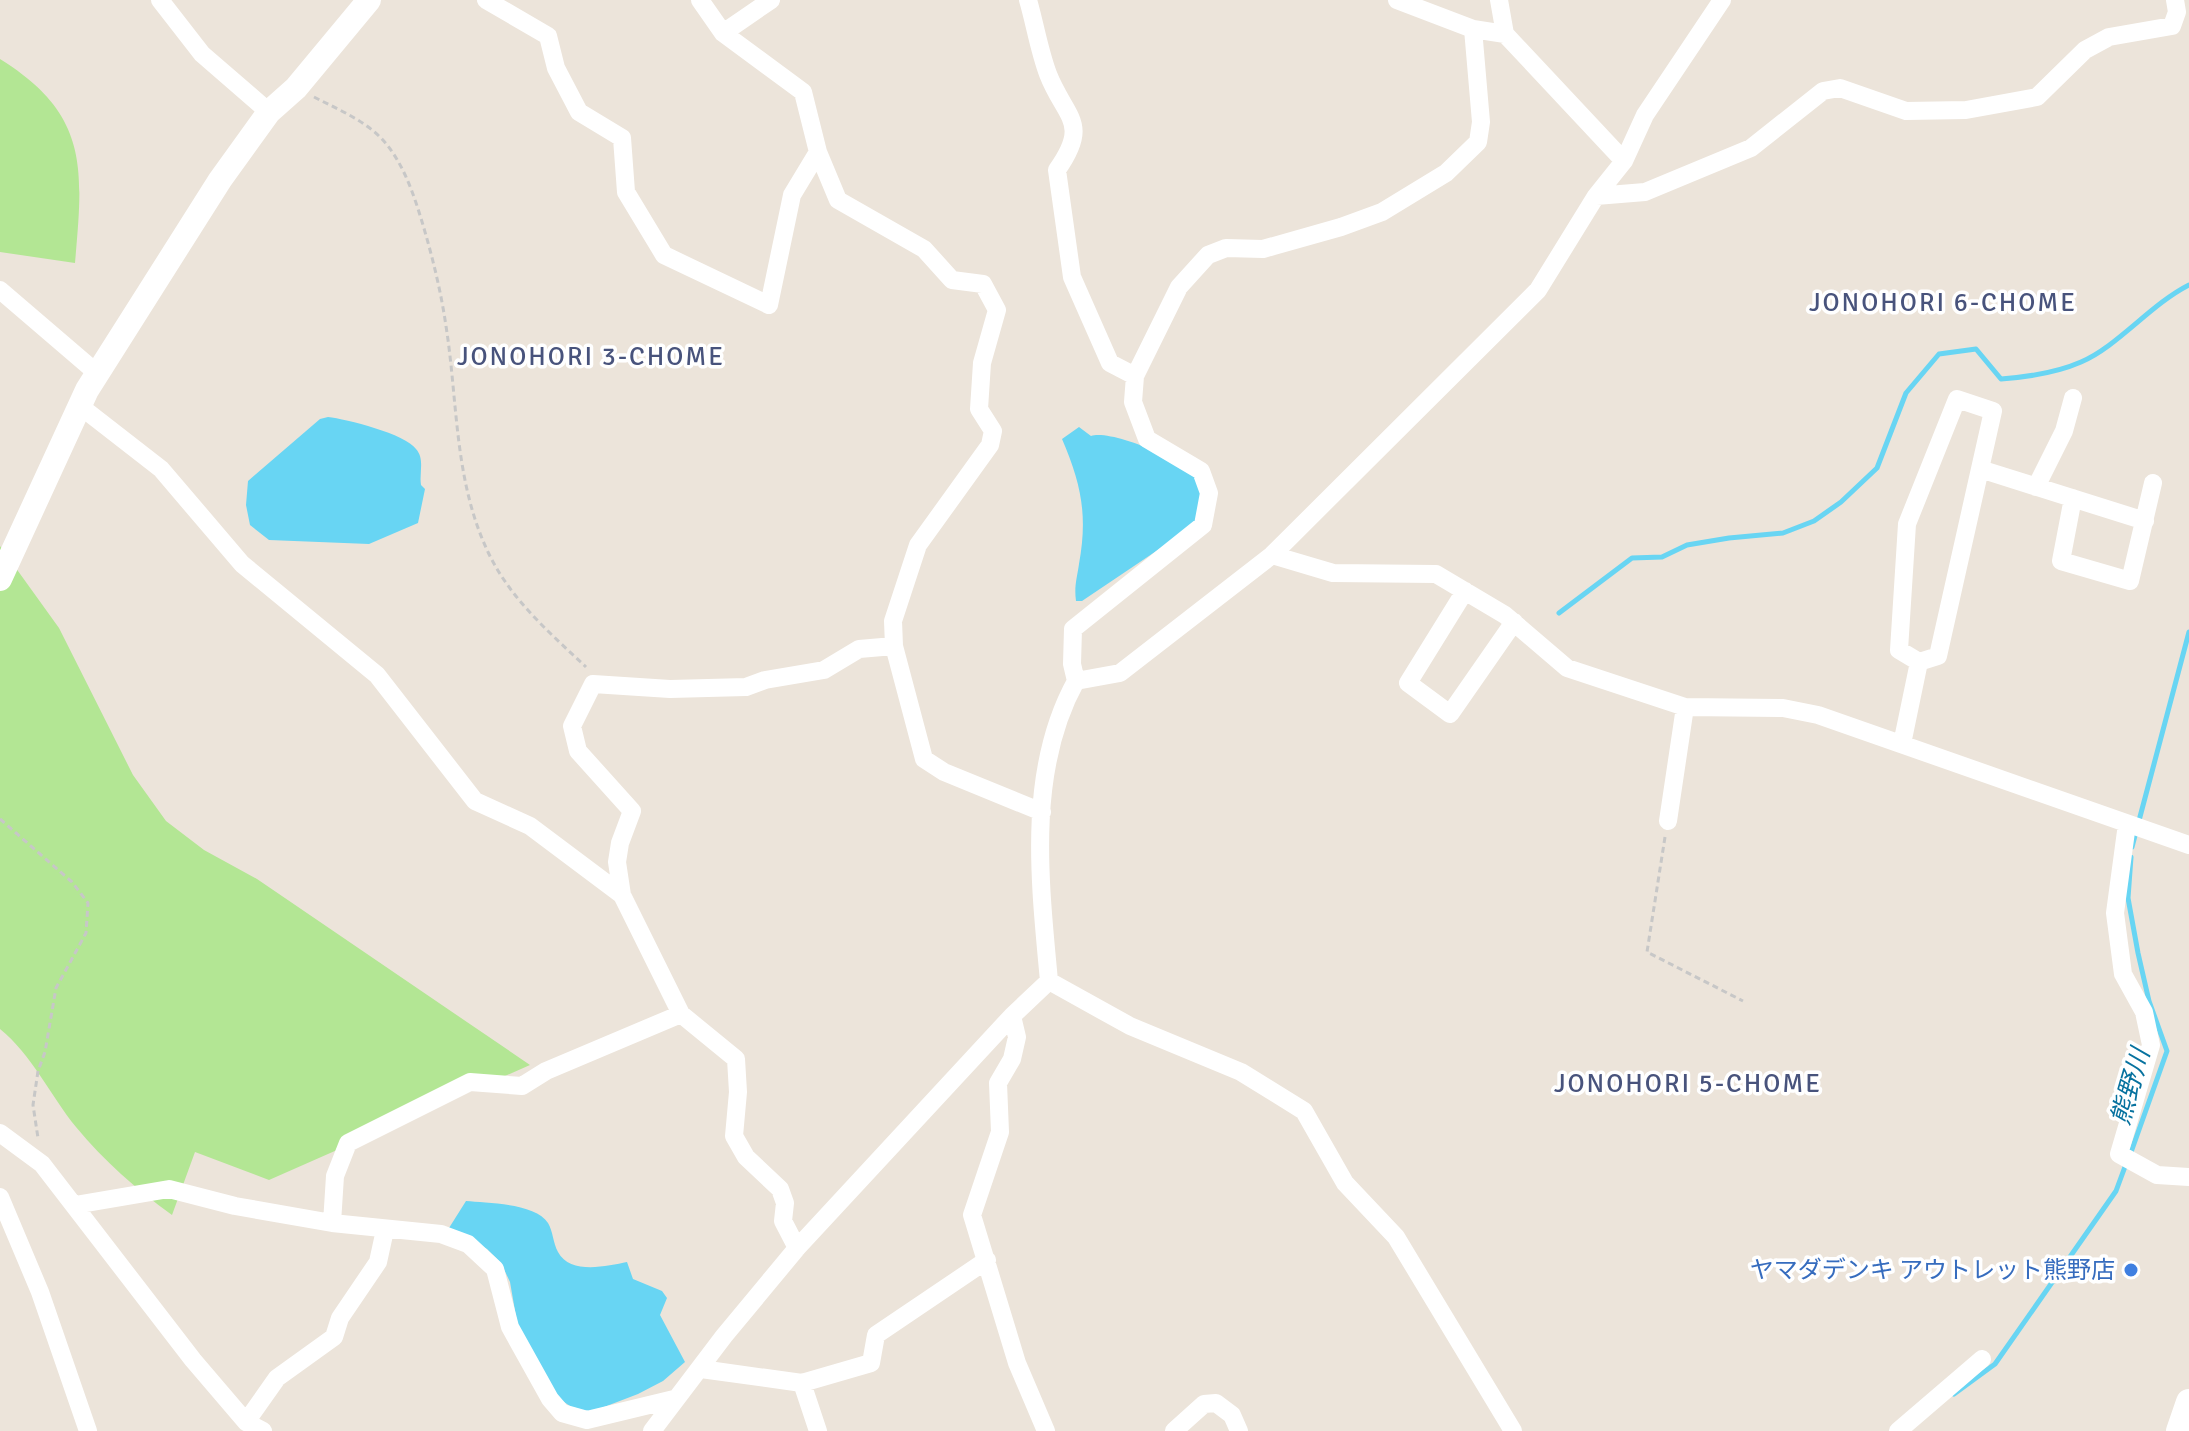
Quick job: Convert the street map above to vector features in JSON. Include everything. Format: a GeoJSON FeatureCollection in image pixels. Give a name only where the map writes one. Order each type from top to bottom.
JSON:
{"type":"FeatureCollection","features":[{"type":"Feature","properties":{"kind":"main road"},"geometry":{"type":"LineString","coordinates":[[2179,1431],[2189,1402]]}},
{"type":"Feature","properties":{"kind":"street"},"geometry":{"type":"LineString","coordinates":[[160,0],[202,54],[269,112]]}},
{"type":"Feature","properties":{"kind":"street"},"geometry":{"type":"LineString","coordinates":[[0,579],[80,406],[220,180],[269,112],[296,88],[369,0]]}},
{"type":"Feature","properties":{"kind":"street"},"geometry":{"type":"LineString","coordinates":[[486,0],[548,36],[556,68],[579,112],[622,138],[626,192],[664,255],[769,305],[792,195],[818,152]]}},
{"type":"Feature","properties":{"kind":"street"},"geometry":{"type":"LineString","coordinates":[[700,0],[723,33],[803,92],[818,152],[838,200],[924,249],[952,280],[983,284],[997,310],[982,363],[979,409],[993,431],[990,445],[918,545],[893,621],[894,646],[924,759],[944,772],[1042,812]]}},
{"type":"Feature","properties":{"kind":"street"},"geometry":{"type":"LineString","coordinates":[[723,33],[771,0]]}},
{"type":"Feature","properties":{"kind":"street"},"geometry":{"type":"LineString","coordinates":[[1028,0],[1049,75],[1072,118],[1074,147],[1057,170],[1072,277],[1110,363],[1135,376]]}},
{"type":"Feature","properties":{"kind":"street"},"geometry":{"type":"LineString","coordinates":[[1397,0],[1473,29],[1505,34]]}},
{"type":"Feature","properties":{"kind":"street"},"geometry":{"type":"LineString","coordinates":[[1499,0],[1505,34],[1624,161]]}},
{"type":"Feature","properties":{"kind":"street"},"geometry":{"type":"LineString","coordinates":[[1076,681],[1120,673],[1272,555],[1538,290],[1596,196],[1624,161],[1645,115],[1722,0]]}},
{"type":"Feature","properties":{"kind":"street"},"geometry":{"type":"LineString","coordinates":[[1596,196],[1645,192],[1751,148],[1823,91],[1840,88],[1906,111],[1966,110],[2037,97],[2085,50],[2109,37],[2172,26],[2177,12],[2175,0]]}},
{"type":"Feature","properties":{"kind":"street"},"geometry":{"type":"LineString","coordinates":[[1049,981],[1038,867],[1042,812],[1057,715],[1076,681],[1073,629],[1096,607],[1126,590],[1203,525],[1209,493],[1201,471],[1147,439],[1133,402],[1135,376],[1179,287],[1208,255],[1226,248],[1263,249],[1382,212],[1446,173],[1478,142],[1481,122],[1473,29]]}},
{"type":"Feature","properties":{"kind":"street"},"geometry":{"type":"LineString","coordinates":[[0,290],[98,374]]}},
{"type":"Feature","properties":{"kind":"street"},"geometry":{"type":"LineString","coordinates":[[2036,487],[2064,431],[2073,398]]}},
{"type":"Feature","properties":{"kind":"street"},"geometry":{"type":"LineString","coordinates":[[1957,399],[1993,411],[1938,656],[1919,662],[1899,650],[1907,524],[1957,399]]}},
{"type":"Feature","properties":{"kind":"street"},"geometry":{"type":"LineString","coordinates":[[80,406],[161,469],[242,564],[377,675],[475,801],[530,826],[622,895]]}},
{"type":"Feature","properties":{"kind":"street"},"geometry":{"type":"LineString","coordinates":[[1980,469],[2145,521]]}},
{"type":"Feature","properties":{"kind":"street"},"geometry":{"type":"LineString","coordinates":[[2073,498],[2061,561],[2130,581],[2153,483]]}},
{"type":"Feature","properties":{"kind":"street"},"geometry":{"type":"LineString","coordinates":[[1272,555],[1333,573],[1436,574],[1514,622],[1567,668],[1685,707],[1783,708],[1818,715],[2189,845]]}},
{"type":"Feature","properties":{"kind":"street"},"geometry":{"type":"LineString","coordinates":[[1465,591],[1408,683],[1450,714],[1514,622]]}},
{"type":"Feature","properties":{"kind":"street"},"geometry":{"type":"LineString","coordinates":[[797,1248],[783,1221],[785,1203],[780,1189],[746,1157],[734,1136],[738,1092],[736,1059],[681,1014],[622,895],[618,853],[632,811],[578,751],[572,735],[574,718],[593,684],[670,689],[746,687],[824,670],[859,649],[894,646]]}},
{"type":"Feature","properties":{"kind":"street"},"geometry":{"type":"LineString","coordinates":[[1902,744],[1919,662]]}},
{"type":"Feature","properties":{"kind":"street"},"geometry":{"type":"LineString","coordinates":[[1668,821],[1685,707]]}},
{"type":"Feature","properties":{"kind":"street"},"geometry":{"type":"LineString","coordinates":[[2127,824],[2115,913],[2123,974],[2144,1012],[2151,1045],[2119,1154],[2157,1175],[2189,1177]]}},
{"type":"Feature","properties":{"kind":"street"},"geometry":{"type":"LineString","coordinates":[[652,1431],[674,1399],[797,1248],[1012,1016],[1049,981]]}},
{"type":"Feature","properties":{"kind":"street"},"geometry":{"type":"LineString","coordinates":[[1049,981],[1130,1026],[1241,1072],[1304,1111],[1345,1183],[1396,1237],[1513,1431]]}},
{"type":"Feature","properties":{"kind":"street"},"geometry":{"type":"LineString","coordinates":[[332,1223],[335,1176],[348,1143],[470,1082],[522,1086],[546,1071],[681,1014]]}},
{"type":"Feature","properties":{"kind":"street"},"geometry":{"type":"LineString","coordinates":[[1012,1016],[1017,1037],[1012,1059],[998,1083],[998,1141],[972,1215],[1022,1376],[1046,1431]]}},
{"type":"Feature","properties":{"kind":"street"},"geometry":{"type":"LineString","coordinates":[[0,1133],[42,1164],[164,1324],[246,1422],[263,1431]]}},
{"type":"Feature","properties":{"kind":"street"},"geometry":{"type":"LineString","coordinates":[[75,1205],[169,1189],[235,1206],[332,1223],[441,1234],[468,1244],[485,1258],[500,1280],[510,1327],[550,1399],[562,1413],[587,1420],[674,1399]]}},
{"type":"Feature","properties":{"kind":"street"},"geometry":{"type":"LineString","coordinates":[[0,1197],[40,1292],[88,1431]]}},
{"type":"Feature","properties":{"kind":"street"},"geometry":{"type":"LineString","coordinates":[[246,1422],[277,1378],[334,1337],[340,1318],[378,1262],[385,1230]]}},
{"type":"Feature","properties":{"kind":"street"},"geometry":{"type":"LineString","coordinates":[[701,1369],[802,1383],[871,1363],[876,1335],[987,1260]]}},
{"type":"Feature","properties":{"kind":"street"},"geometry":{"type":"LineString","coordinates":[[1898,1431],[1982,1359]]}},
{"type":"Feature","properties":{"kind":"street"},"geometry":{"type":"LineString","coordinates":[[802,1383],[818,1431]]}},
{"type":"Feature","properties":{"kind":"street"},"geometry":{"type":"LineString","coordinates":[[1174,1431],[1204,1404],[1216,1403],[1232,1415],[1239,1431]]}},
{"type":"Feature","properties":{"kind":"path"},"geometry":{"type":"LineString","coordinates":[[296,88],[358,120],[382,140],[414,193],[437,274],[447,328],[459,460],[477,525],[489,555],[524,608],[589,670],[593,684]]}},
{"type":"Feature","properties":{"kind":"path"},"geometry":{"type":"LineString","coordinates":[[0,819],[72,882],[88,903],[86,933],[56,988],[38,1071],[33,1105],[42,1164]]}},
{"type":"Feature","properties":{"kind":"path"},"geometry":{"type":"LineString","coordinates":[[1668,821],[1647,952],[1743,1001]]}},
{"type":"Feature","properties":{"kind":"green space"},"geometry":{"type":"Polygon","coordinates":[[[0,59],[51,101],[65,123],[74,147],[79,172],[75,263],[0,252],[0,59]]]}},
{"type":"Feature","properties":{"kind":"green space"},"geometry":{"type":"Polygon","coordinates":[[[0,546],[59,628],[133,775],[166,821],[204,850],[257,879],[530,1065],[269,1180],[195,1152],[172,1215],[109,1163],[76,1127],[22,1051],[0,1029],[0,546]]]}},
{"type":"Feature","properties":{"kind":"water"},"geometry":{"type":"Polygon","coordinates":[[[328,417],[389,433],[416,449],[421,462],[421,485],[425,489],[418,523],[369,544],[269,540],[250,525],[246,505],[248,481],[320,419],[328,417]]]}},
{"type":"Feature","properties":{"kind":"water"},"geometry":{"type":"Polygon","coordinates":[[[1079,427],[1091,436],[1117,438],[1170,459],[1196,479],[1202,497],[1195,525],[1082,601],[1076,601],[1083,515],[1074,470],[1062,439],[1079,427]]]}},
{"type":"Feature","properties":{"kind":"water"},"geometry":{"type":"Polygon","coordinates":[[[466,1201],[510,1205],[542,1216],[550,1226],[558,1252],[571,1264],[590,1267],[627,1262],[633,1279],[662,1291],[667,1298],[660,1315],[685,1362],[663,1381],[591,1412],[573,1408],[561,1400],[518,1328],[510,1282],[501,1263],[487,1249],[449,1228],[466,1201]]]}},
{"type":"Feature","properties":{"kind":"waterway"},"geometry":{"type":"LineString","coordinates":[[1559,613],[1632,558],[1662,557],[1687,545],[1783,533],[1814,521],[1841,502],[1877,468],[1906,393],[1939,354],[1976,349],[2001,379],[2062,369],[2094,355],[2189,285]]}},
{"type":"Feature","properties":{"kind":"waterway","name":"熊野川"},"geometry":{"type":"LineString","coordinates":[[2132,847],[2189,632]]}},
{"type":"Feature","properties":{"kind":"waterway","name":"熊野川"},"geometry":{"type":"LineString","coordinates":[[2130,1155],[2167,1051],[2149,1001],[2138,953],[2128,898],[2131,857]]}},
{"type":"Feature","properties":{"kind":"waterway","name":"熊野川"},"geometry":{"type":"LineString","coordinates":[[1954,1394],[1995,1364],[2116,1191],[2126,1164]]}},
{"type":"Feature","properties":{"kind":"place","name":"ヤマダデンキ アウトレット熊野店"},"geometry":{"type":"Point","coordinates":[2131,1270]}},
{"type":"Feature","properties":{"kind":"district","name":"JONOHORI 6-CHOME"},"geometry":{"type":"Point","coordinates":[1943,303]}},
{"type":"Feature","properties":{"kind":"district","name":"JONOHORI 3-CHOME"},"geometry":{"type":"Point","coordinates":[591,357]}},
{"type":"Feature","properties":{"kind":"district","name":"JONOHORI 5-CHOME"},"geometry":{"type":"Point","coordinates":[1688,1084]}}]}
